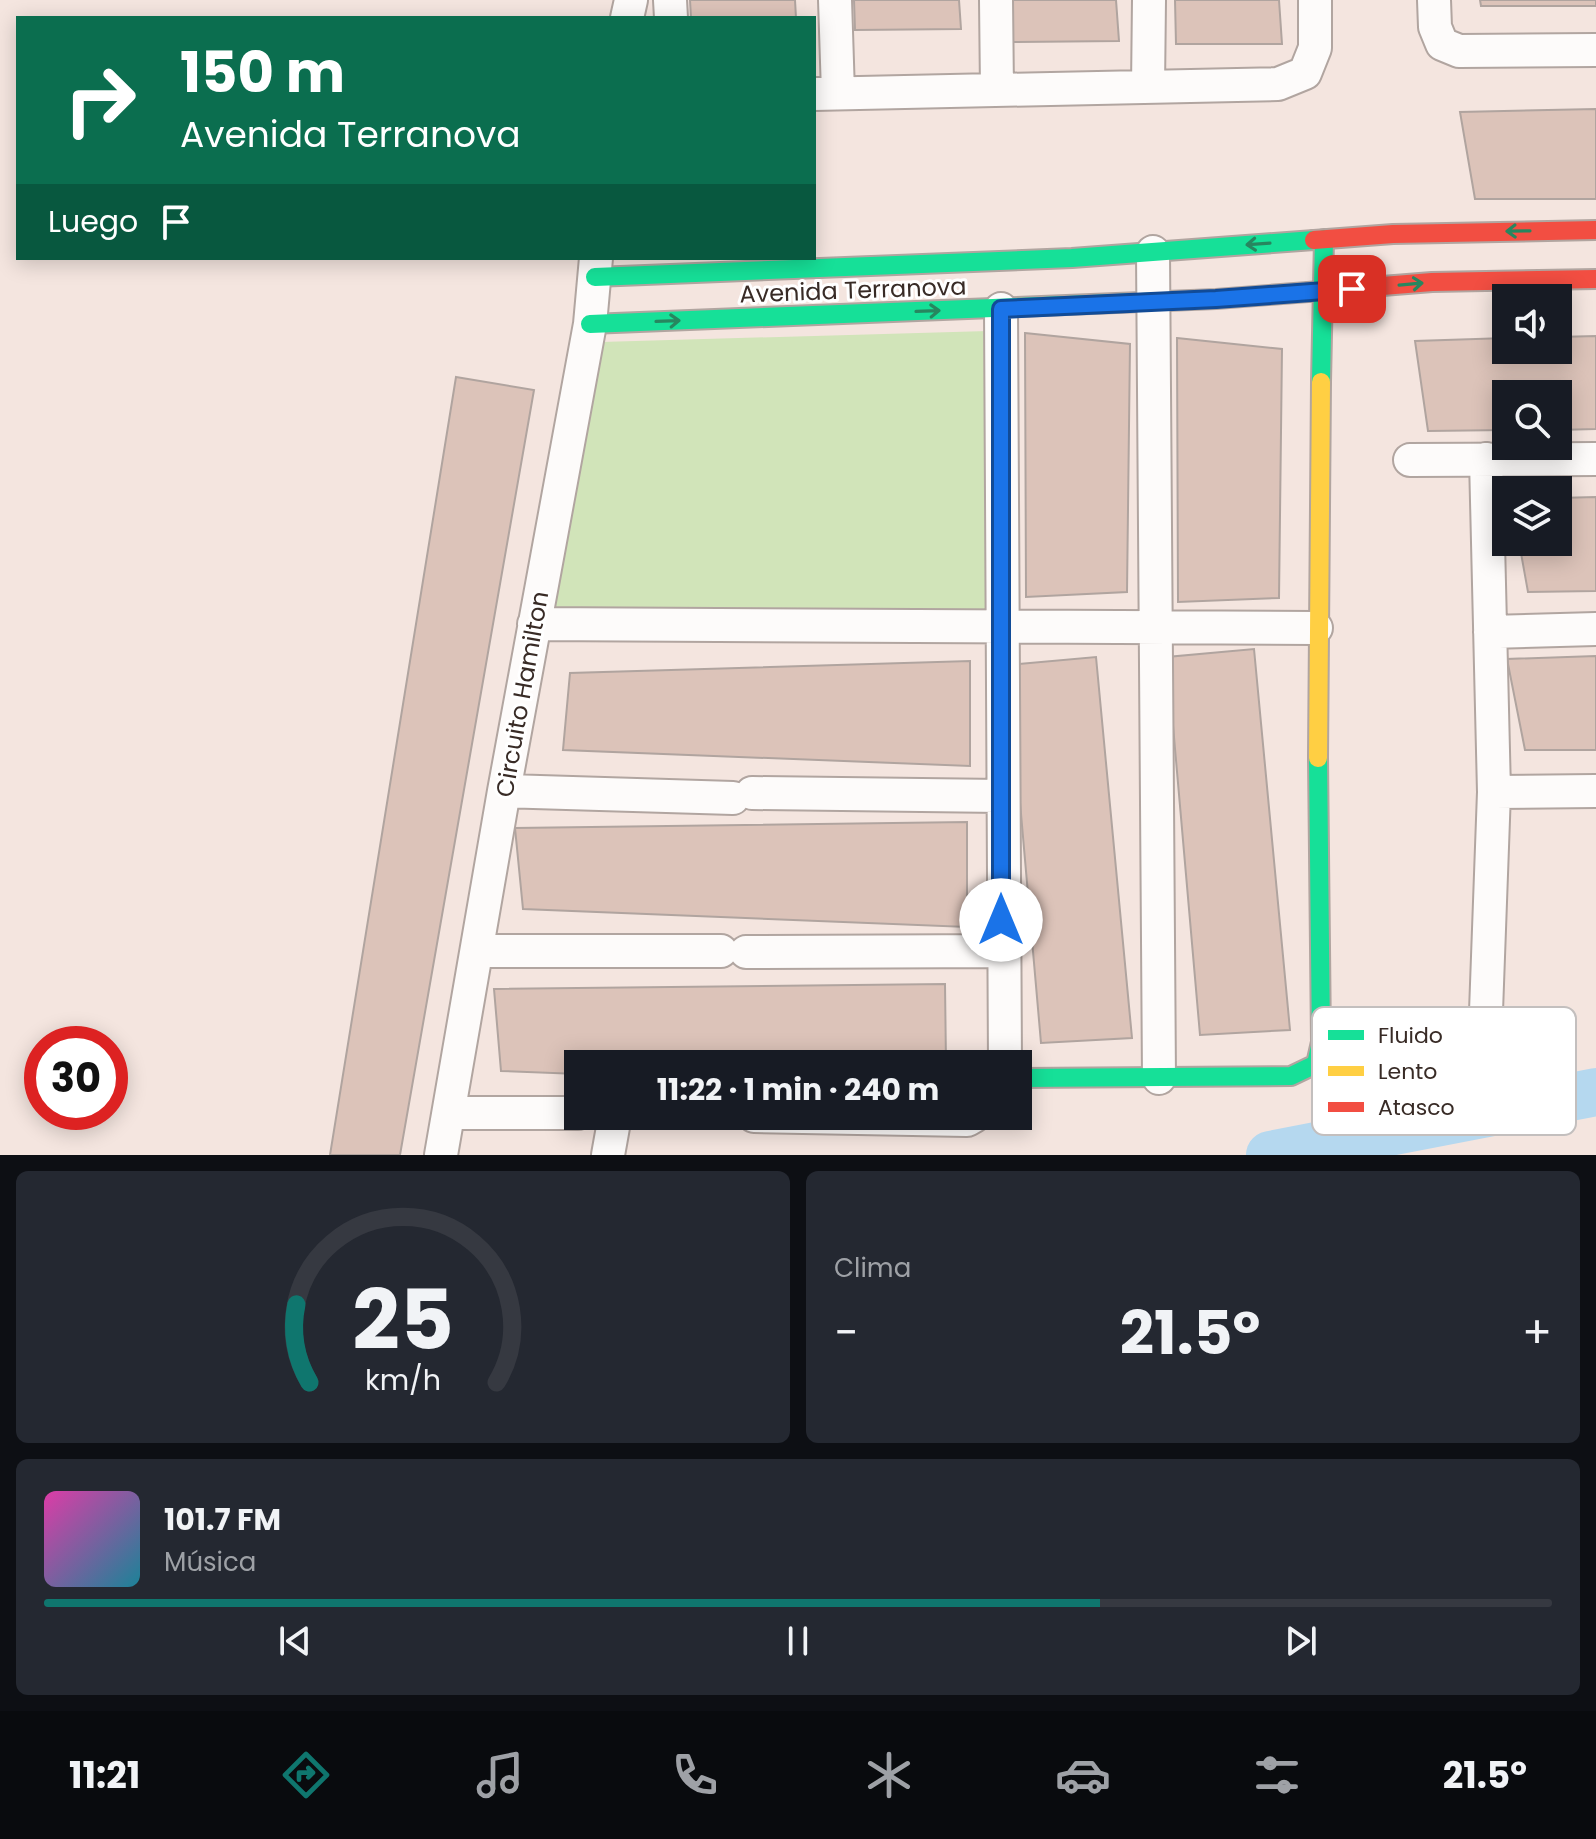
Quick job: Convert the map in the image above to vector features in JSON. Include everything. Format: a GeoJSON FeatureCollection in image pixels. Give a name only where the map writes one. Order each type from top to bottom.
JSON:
{"type":"FeatureCollection","features":[{"type":"Feature","properties":{"kind":"street"},"geometry":{"type":"LineString","coordinates":[[835,0],[826,93],[1278,84],[1305,73],[1315,48],[1315,0]]}},
{"type":"Feature","properties":{"kind":"street"},"geometry":{"type":"LineString","coordinates":[[996,0],[997,90]]}},
{"type":"Feature","properties":{"kind":"street"},"geometry":{"type":"LineString","coordinates":[[1148,87],[1149,0]]}},
{"type":"Feature","properties":{"kind":"street"},"geometry":{"type":"LineString","coordinates":[[1434,0],[1435,27],[1442,44],[1459,51],[1596,50]]}},
{"type":"Feature","properties":{"kind":"street","name":"Avenida Terranova"},"geometry":{"type":"LineString","coordinates":[[596,267],[1153,252],[1324,239],[1596,230]]}},
{"type":"Feature","properties":{"kind":"street"},"geometry":{"type":"LineString","coordinates":[[1321,1007],[1316,628],[1324,239]]}},
{"type":"Feature","properties":{"kind":"street"},"geometry":{"type":"LineString","coordinates":[[1153,252],[1159,1078]]}},
{"type":"Feature","properties":{"kind":"street","name":"Circuito Hamilton"},"geometry":{"type":"LineString","coordinates":[[441,1155],[590,324],[596,267]]}},
{"type":"Feature","properties":{"kind":"street","name":"Avenida Terranova"},"geometry":{"type":"LineString","coordinates":[[590,324],[1153,302],[1432,282],[1596,279]]}},
{"type":"Feature","properties":{"kind":"street"},"geometry":{"type":"LineString","coordinates":[[1001,309],[1005,1050]]}},
{"type":"Feature","properties":{"kind":"street"},"geometry":{"type":"LineString","coordinates":[[1486,459],[1494,792],[1486,1007]]}},
{"type":"Feature","properties":{"kind":"street"},"geometry":{"type":"LineString","coordinates":[[1410,460],[1596,459]]}},
{"type":"Feature","properties":{"kind":"street"},"geometry":{"type":"LineString","coordinates":[[534,624],[1316,628]]}},
{"type":"Feature","properties":{"kind":"street"},"geometry":{"type":"LineString","coordinates":[[1490,632],[1596,629]]}},
{"type":"Feature","properties":{"kind":"street"},"geometry":{"type":"LineString","coordinates":[[504,791],[742,796],[1001,796]]}},
{"type":"Feature","properties":{"kind":"street"},"geometry":{"type":"LineString","coordinates":[[1494,792],[1596,791]]}},
{"type":"Feature","properties":{"kind":"street"},"geometry":{"type":"LineString","coordinates":[[478,951],[1002,951]]}},
{"type":"Feature","properties":{"kind":"street"},"geometry":{"type":"LineString","coordinates":[[1032,1078],[1291,1076],[1312,1066]]}},
{"type":"Feature","properties":{"kind":"street"},"geometry":{"type":"LineString","coordinates":[[450,1113],[564,1113]]}},
{"type":"Feature","properties":{"kind":"street"},"geometry":{"type":"LineString","coordinates":[[608,1155],[612,1130]]}},
{"type":"Feature","properties":{"kind":"green space"},"geometry":{"type":"Polygon","coordinates":[[[988,331],[989,617],[547,618],[601,342],[988,331]]]}},
{"type":"Feature","properties":{"kind":"building"},"geometry":{"type":"Polygon","coordinates":[[[690,0],[795,0],[796,16],[691,16],[690,0]]]}},
{"type":"Feature","properties":{"kind":"building"},"geometry":{"type":"Polygon","coordinates":[[[854,0],[959,0],[961,29],[855,30],[854,0]]]}},
{"type":"Feature","properties":{"kind":"building"},"geometry":{"type":"Polygon","coordinates":[[[1012,0],[1116,0],[1119,41],[1013,42],[1012,0]]]}},
{"type":"Feature","properties":{"kind":"building"},"geometry":{"type":"Polygon","coordinates":[[[1175,0],[1279,0],[1282,44],[1176,44],[1175,0]]]}},
{"type":"Feature","properties":{"kind":"building"},"geometry":{"type":"Polygon","coordinates":[[[1480,0],[1596,0],[1596,6],[1481,6],[1480,0]]]}},
{"type":"Feature","properties":{"kind":"building"},"geometry":{"type":"Polygon","coordinates":[[[1596,109],[1596,199],[1475,199],[1460,112],[1596,109]]]}},
{"type":"Feature","properties":{"kind":"building"},"geometry":{"type":"Polygon","coordinates":[[[1025,333],[1130,344],[1127,592],[1026,597],[1025,333]]]}},
{"type":"Feature","properties":{"kind":"building"},"geometry":{"type":"Polygon","coordinates":[[[1596,336],[1596,429],[1572,430],[1572,380],[1492,380],[1492,430],[1428,431],[1415,341],[1492,338],[1492,364],[1572,364],[1572,337],[1596,336]]]}},
{"type":"Feature","properties":{"kind":"building"},"geometry":{"type":"Polygon","coordinates":[[[1177,338],[1282,349],[1279,598],[1178,602],[1177,338]]]}},
{"type":"Feature","properties":{"kind":"building"},"geometry":{"type":"Polygon","coordinates":[[[456,377],[534,390],[400,1155],[330,1155],[456,377]]]}},
{"type":"Feature","properties":{"kind":"building"},"geometry":{"type":"Polygon","coordinates":[[[1596,497],[1596,591],[1528,592],[1522,556],[1572,556],[1572,498],[1596,497]]]}},
{"type":"Feature","properties":{"kind":"building"},"geometry":{"type":"Polygon","coordinates":[[[1254,649],[1290,1030],[1200,1035],[1167,657],[1254,649]]]}},
{"type":"Feature","properties":{"kind":"building"},"geometry":{"type":"Polygon","coordinates":[[[1596,656],[1596,750],[1525,750],[1507,659],[1596,656]]]}},
{"type":"Feature","properties":{"kind":"building"},"geometry":{"type":"Polygon","coordinates":[[[1096,657],[1132,1038],[1041,1043],[1008,665],[1096,657]]]}},
{"type":"Feature","properties":{"kind":"building"},"geometry":{"type":"Polygon","coordinates":[[[970,661],[970,766],[563,750],[570,673],[970,661]]]}},
{"type":"Feature","properties":{"kind":"building"},"geometry":{"type":"Polygon","coordinates":[[[967,822],[967,927],[523,909],[515,828],[967,822]]]}},
{"type":"Feature","properties":{"kind":"building"},"geometry":{"type":"Polygon","coordinates":[[[945,984],[946,1050],[564,1050],[564,1073],[501,1071],[494,989],[945,984]]]}},
{"type":"Feature","properties":{"kind":"waterway"},"geometry":{"type":"LineString","coordinates":[[1576,1096],[1596,1092]]}},
{"type":"Feature","properties":{"kind":"waterway"},"geometry":{"type":"LineString","coordinates":[[1270,1155],[1373,1135]]}},
{"type":"Feature","properties":{"kind":"traffic: fast"},"geometry":{"type":"LineString","coordinates":[[1321,382],[1324,239]]}},
{"type":"Feature","properties":{"kind":"traffic: fast"},"geometry":{"type":"LineString","coordinates":[[595,277],[1072,258],[1314,240]]}},
{"type":"Feature","properties":{"kind":"traffic: fast"},"geometry":{"type":"LineString","coordinates":[[590,324],[1216,299],[1308,292]]}},
{"type":"Feature","properties":{"kind":"traffic: fast"},"geometry":{"type":"LineString","coordinates":[[1318,758],[1321,1007]]}},
{"type":"Feature","properties":{"kind":"traffic: fast"},"geometry":{"type":"LineString","coordinates":[[1032,1078],[1291,1076],[1312,1066]]}},
{"type":"Feature","properties":{"kind":"traffic: slow"},"geometry":{"type":"LineString","coordinates":[[1318,758],[1321,382]]}},
{"type":"Feature","properties":{"kind":"traffic: jam"},"geometry":{"type":"LineString","coordinates":[[1314,240],[1393,234],[1596,230]]}},
{"type":"Feature","properties":{"kind":"traffic: jam"},"geometry":{"type":"LineString","coordinates":[[1308,292],[1432,282],[1596,279]]}},
{"type":"Feature","properties":{"kind":"route"},"geometry":{"type":"LineString","coordinates":[[1001,920],[1001,309],[1352,289]]}}]}
